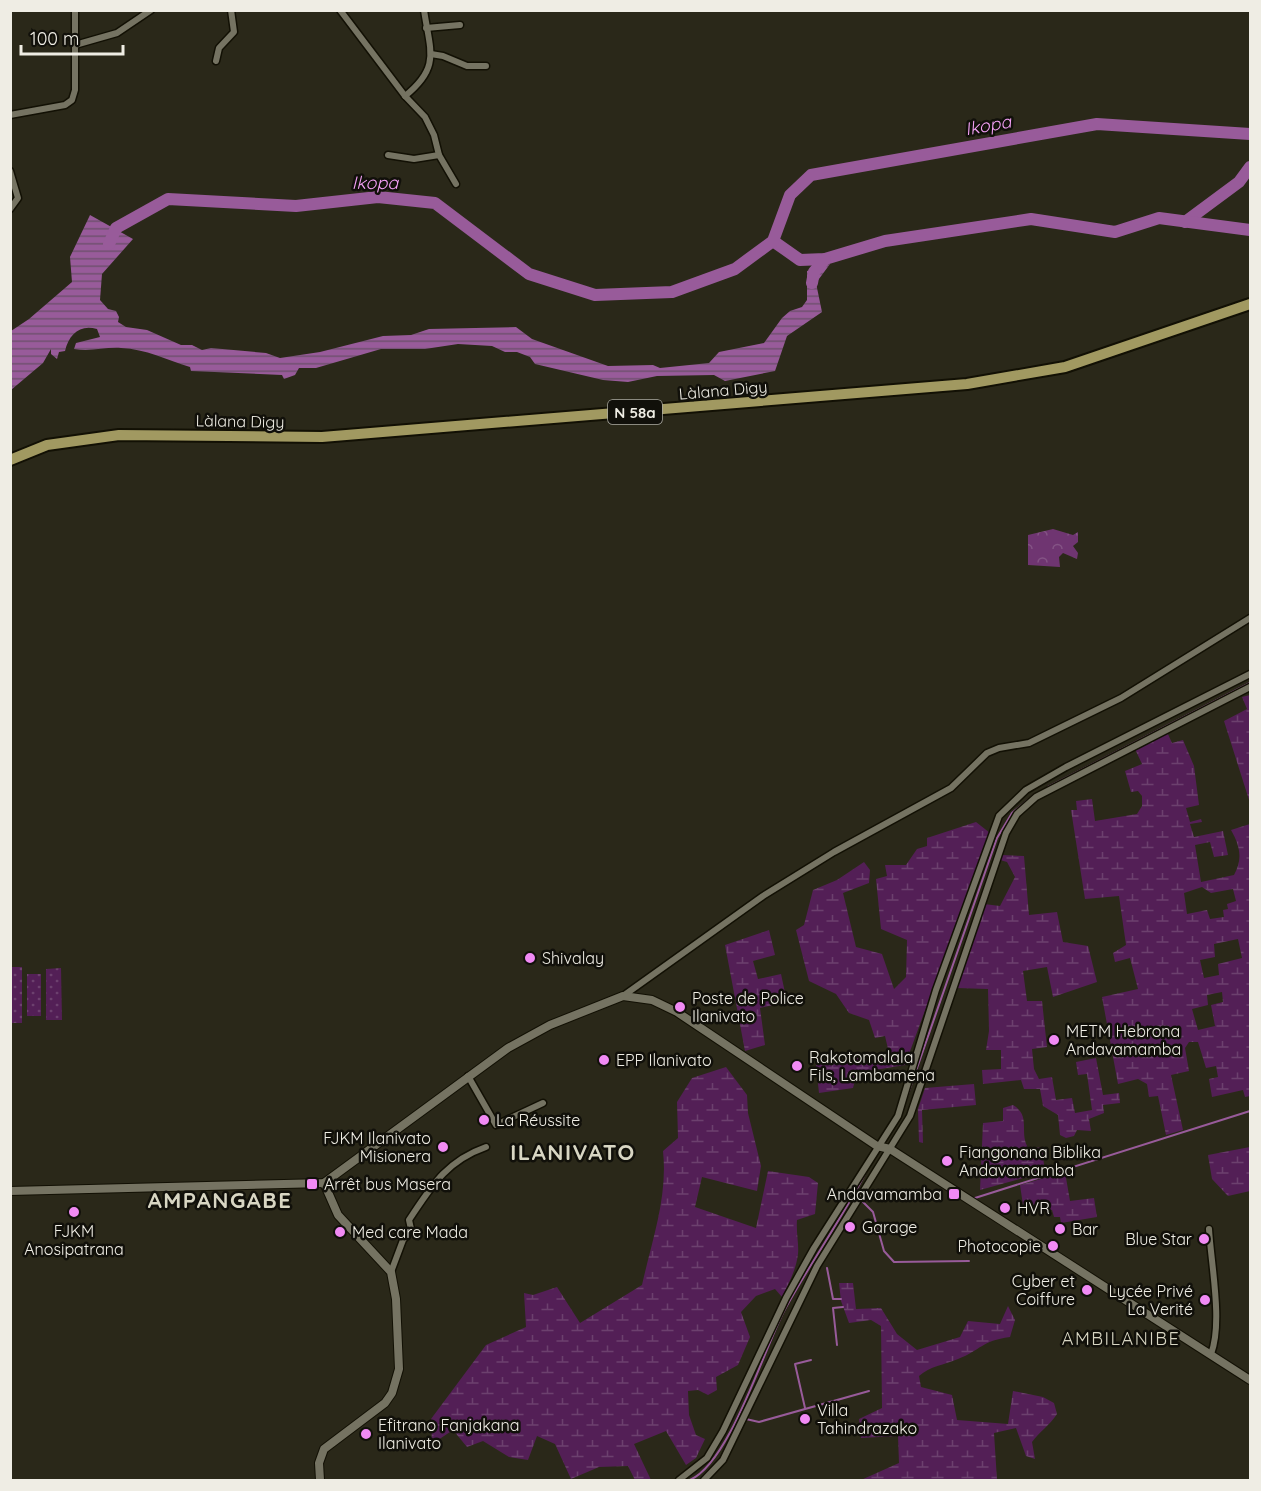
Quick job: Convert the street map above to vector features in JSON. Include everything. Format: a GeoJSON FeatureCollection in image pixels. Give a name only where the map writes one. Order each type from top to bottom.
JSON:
{"type":"FeatureCollection","features":[{"type":"Feature","properties":{"kind":"main road","name":"Làlana Digy"},"geometry":{"type":"LineString","coordinates":[[10,460],[47,445],[119,435],[322,437],[967,384],[1065,367],[1251,304]]}},
{"type":"Feature","properties":{"kind":"street"},"geometry":{"type":"LineString","coordinates":[[10,115],[65,105],[72,100],[75,90],[75,10]]}},
{"type":"Feature","properties":{"kind":"street"},"geometry":{"type":"LineString","coordinates":[[75,45],[117,33],[152,10]]}},
{"type":"Feature","properties":{"kind":"street"},"geometry":{"type":"LineString","coordinates":[[216,61],[219,48],[232,37],[234,32],[231,10]]}},
{"type":"Feature","properties":{"kind":"street"},"geometry":{"type":"LineString","coordinates":[[340,10],[405,96],[424,117],[434,135],[439,155],[456,184]]}},
{"type":"Feature","properties":{"kind":"street"},"geometry":{"type":"LineString","coordinates":[[405,96],[426,78],[431,54],[424,10]]}},
{"type":"Feature","properties":{"kind":"street"},"geometry":{"type":"LineString","coordinates":[[426,28],[460,25]]}},
{"type":"Feature","properties":{"kind":"street"},"geometry":{"type":"LineString","coordinates":[[431,54],[443,56],[467,66],[486,66]]}},
{"type":"Feature","properties":{"kind":"street"},"geometry":{"type":"LineString","coordinates":[[388,156],[414,159],[439,155]]}},
{"type":"Feature","properties":{"kind":"street"},"geometry":{"type":"LineString","coordinates":[[10,171],[18,198],[10,209]]}},
{"type":"Feature","properties":{"kind":"street"},"geometry":{"type":"LineString","coordinates":[[10,1191],[324,1183],[508,1048],[550,1025],[623,996],[763,896],[834,852],[951,788],[987,753],[999,748],[1029,743],[1121,698],[1251,618]]}},
{"type":"Feature","properties":{"kind":"street"},"geometry":{"type":"LineString","coordinates":[[679,1480],[707,1458],[723,1431],[786,1298],[897,1116],[936,990],[999,816],[1026,789],[1251,674]]}},
{"type":"Feature","properties":{"kind":"street"},"geometry":{"type":"LineString","coordinates":[[704,1480],[723,1460],[817,1266],[910,1116],[1006,833],[1017,814],[1036,797],[1251,687]]}},
{"type":"Feature","properties":{"kind":"street"},"geometry":{"type":"LineString","coordinates":[[623,996],[652,1000],[677,1012],[877,1146],[890,1149],[1251,1380]]}},
{"type":"Feature","properties":{"kind":"street"},"geometry":{"type":"LineString","coordinates":[[468,1076],[496,1125],[543,1103]]}},
{"type":"Feature","properties":{"kind":"street"},"geometry":{"type":"LineString","coordinates":[[320,1480],[319,1463],[324,1449],[385,1403],[392,1393],[399,1369],[396,1299],[391,1272],[402,1240],[411,1229],[410,1220],[445,1170],[466,1154],[486,1147]]}},
{"type":"Feature","properties":{"kind":"street"},"geometry":{"type":"LineString","coordinates":[[324,1183],[338,1215],[391,1272]]}},
{"type":"Feature","properties":{"kind":"street"},"geometry":{"type":"LineString","coordinates":[[1209,1229],[1215,1323],[1215,1344],[1211,1354]]}},
{"type":"Feature","properties":{"kind":"green space"},"geometry":{"type":"Polygon","coordinates":[[[1053,529],[1073,535],[1078,532],[1078,542],[1073,546],[1078,553],[1077,559],[1063,553],[1059,557],[1060,567],[1028,565],[1028,535],[1053,529]]]}},
{"type":"Feature","properties":{"kind":"green space"},"geometry":{"type":"Polygon","coordinates":[[[1250,695],[1250,803],[1224,721],[1247,709],[1242,697],[1250,695]]]}},
{"type":"Feature","properties":{"kind":"green space"},"geometry":{"type":"Polygon","coordinates":[[[1167,732],[1172,743],[1183,740],[1194,766],[1199,805],[1186,808],[1190,822],[1201,819],[1202,822],[1190,824],[1194,837],[1223,831],[1228,855],[1214,857],[1210,842],[1195,845],[1201,882],[1234,875],[1239,863],[1239,852],[1231,830],[1250,824],[1250,1096],[1245,1097],[1243,1090],[1212,1097],[1209,1079],[1218,1077],[1216,1066],[1206,1068],[1198,1042],[1189,1042],[1185,1048],[1189,1071],[1171,1075],[1183,1130],[1166,1135],[1158,1096],[1149,1097],[1147,1084],[1138,1079],[1118,1084],[1102,997],[1138,989],[1130,958],[1115,962],[1113,953],[1126,945],[1119,896],[1085,899],[1071,810],[1077,810],[1076,801],[1092,799],[1095,821],[1137,814],[1142,806],[1142,796],[1138,791],[1131,792],[1125,771],[1142,764],[1135,749],[1167,732]],[[1202,887],[1184,893],[1187,914],[1207,910],[1210,919],[1224,917],[1223,910],[1228,909],[1227,904],[1236,901],[1233,889],[1211,893],[1202,887]],[[1238,939],[1214,944],[1215,957],[1200,960],[1204,978],[1219,975],[1218,964],[1242,958],[1238,939]],[[1222,992],[1207,995],[1208,1005],[1192,1009],[1198,1030],[1215,1026],[1211,1005],[1223,1002],[1222,992]]]}},
{"type":"Feature","properties":{"kind":"green space"},"geometry":{"type":"Polygon","coordinates":[[[976,822],[990,833],[905,1065],[857,1073],[853,1088],[819,1093],[816,1065],[889,1053],[885,1036],[875,1038],[869,1020],[849,1013],[836,994],[809,981],[796,930],[804,925],[813,890],[837,880],[864,862],[870,870],[869,883],[843,893],[856,947],[882,954],[894,989],[906,977],[907,940],[881,929],[876,879],[887,876],[885,865],[906,865],[917,849],[927,846],[927,838],[976,822]]]}},
{"type":"Feature","properties":{"kind":"green space"},"geometry":{"type":"Polygon","coordinates":[[[1001,855],[1024,856],[1029,915],[1057,912],[1063,942],[1088,946],[1097,982],[1053,997],[1047,967],[1023,971],[1027,1001],[1042,1001],[1047,1047],[1032,1049],[1034,1069],[1039,1079],[1052,1077],[1056,1100],[1072,1098],[1075,1113],[1092,1110],[1087,1074],[1078,1075],[1076,1062],[1096,1058],[1103,1095],[1119,1093],[1120,1103],[1103,1105],[1104,1113],[1089,1119],[1091,1131],[1077,1130],[1074,1136],[1066,1138],[1060,1135],[1058,1115],[1043,1106],[1040,1089],[1024,1089],[1021,1080],[983,1084],[982,1070],[1001,1069],[1001,1050],[986,1050],[989,1031],[988,989],[956,988],[984,904],[1000,906],[1015,877],[1007,862],[1000,860],[1001,855]]]}},
{"type":"Feature","properties":{"kind":"green space"},"geometry":{"type":"Polygon","coordinates":[[[769,930],[775,955],[753,961],[758,979],[781,974],[787,1002],[760,1008],[765,1045],[745,1051],[725,945],[769,930]]]}},
{"type":"Feature","properties":{"kind":"green space"},"geometry":{"type":"Polygon","coordinates":[[[11,967],[22,967],[22,1023],[11,1023],[11,967]]]}},
{"type":"Feature","properties":{"kind":"green space"},"geometry":{"type":"Polygon","coordinates":[[[61,968],[62,1020],[46,1020],[46,969],[61,968]]]}},
{"type":"Feature","properties":{"kind":"green space"},"geometry":{"type":"Polygon","coordinates":[[[27,974],[41,974],[41,1016],[27,1016],[27,974]]]}},
{"type":"Feature","properties":{"kind":"green space"},"geometry":{"type":"Polygon","coordinates":[[[726,1067],[747,1095],[748,1113],[761,1166],[757,1191],[702,1177],[695,1207],[756,1228],[768,1171],[809,1177],[818,1183],[815,1214],[797,1220],[797,1260],[782,1297],[775,1289],[756,1296],[741,1312],[750,1337],[738,1365],[716,1377],[717,1390],[708,1395],[698,1390],[688,1391],[689,1415],[696,1435],[705,1439],[696,1458],[686,1465],[666,1431],[634,1444],[651,1480],[635,1480],[628,1466],[599,1467],[571,1479],[555,1444],[537,1436],[528,1460],[509,1457],[483,1441],[467,1447],[453,1430],[432,1444],[431,1419],[486,1345],[526,1327],[524,1293],[533,1295],[557,1287],[580,1323],[642,1285],[661,1202],[663,1151],[678,1138],[677,1102],[692,1078],[726,1067]]]}},
{"type":"Feature","properties":{"kind":"green space"},"geometry":{"type":"Polygon","coordinates":[[[974,1084],[976,1105],[922,1110],[923,1143],[919,1142],[918,1109],[925,1088],[974,1084]]]}},
{"type":"Feature","properties":{"kind":"green space"},"geometry":{"type":"Polygon","coordinates":[[[1013,1105],[1022,1114],[1029,1149],[1042,1147],[1044,1165],[1037,1166],[1038,1174],[980,1190],[983,1123],[1003,1121],[1003,1108],[1013,1105]]]}},
{"type":"Feature","properties":{"kind":"green space"},"geometry":{"type":"Polygon","coordinates":[[[1250,1147],[1250,1191],[1228,1196],[1212,1179],[1208,1155],[1250,1147]]]}},
{"type":"Feature","properties":{"kind":"green space"},"geometry":{"type":"Polygon","coordinates":[[[1065,1172],[1070,1201],[1094,1198],[1097,1217],[1061,1223],[1060,1217],[1054,1217],[1052,1210],[1023,1205],[1020,1185],[1065,1172]]]}},
{"type":"Feature","properties":{"kind":"green space"},"geometry":{"type":"Polygon","coordinates":[[[839,1283],[853,1283],[856,1309],[881,1308],[897,1334],[917,1350],[960,1337],[968,1321],[1000,1324],[1008,1306],[1015,1320],[1010,1337],[987,1343],[966,1356],[932,1368],[919,1376],[921,1387],[952,1395],[957,1420],[1008,1424],[1013,1391],[1043,1397],[1054,1403],[1057,1414],[1032,1442],[1035,1459],[1026,1456],[1016,1428],[994,1433],[997,1480],[861,1480],[899,1463],[898,1436],[861,1438],[859,1419],[882,1408],[881,1326],[871,1320],[849,1323],[841,1301],[839,1283]]]}},
{"type":"Feature","properties":{"kind":"shaded area"},"geometry":{"type":"Polygon","coordinates":[[[90,215],[133,239],[102,274],[100,300],[108,309],[116,311],[119,317],[118,322],[126,327],[147,330],[181,345],[192,345],[202,350],[211,348],[266,353],[280,358],[320,352],[383,336],[411,335],[429,329],[516,327],[532,339],[608,366],[653,365],[660,368],[709,363],[719,352],[764,343],[782,318],[790,311],[802,307],[807,300],[807,271],[830,264],[816,283],[822,312],[787,336],[775,371],[725,381],[714,375],[657,376],[628,382],[603,380],[535,364],[530,357],[517,352],[505,352],[492,346],[458,344],[425,349],[381,349],[316,368],[299,368],[295,375],[284,379],[282,375],[191,371],[190,367],[130,349],[74,349],[76,343],[100,337],[97,329],[85,328],[72,335],[65,351],[59,352],[57,359],[51,354],[51,349],[43,363],[11,390],[11,331],[29,319],[72,282],[70,257],[90,215]]]}},
{"type":"Feature","properties":{"kind":"waterway","name":"Ikopa"},"geometry":{"type":"LineString","coordinates":[[109,244],[116,228],[168,199],[296,206],[378,197],[435,203],[529,274],[595,295],[672,292],[735,269],[773,241],[790,195],[811,175],[1097,124],[1250,134]]}},
{"type":"Feature","properties":{"kind":"waterway","name":"Ikopa"},"geometry":{"type":"LineString","coordinates":[[1185,222],[1239,182],[1250,167]]}},
{"type":"Feature","properties":{"kind":"waterway","name":"Ikopa"},"geometry":{"type":"LineString","coordinates":[[773,241],[800,260],[825,259],[885,241],[1031,219],[1115,232],[1159,218],[1250,230]]}},
{"type":"Feature","properties":{"kind":"waterway"},"geometry":{"type":"LineString","coordinates":[[812,283],[814,272],[825,259]]}},
{"type":"Feature","properties":{"kind":"waterway"},"geometry":{"type":"LineString","coordinates":[[1048,787],[1250,683]]}},
{"type":"Feature","properties":{"kind":"waterway"},"geometry":{"type":"LineString","coordinates":[[901,1114],[997,838],[1012,813],[1035,794]]}},
{"type":"Feature","properties":{"kind":"waterway"},"geometry":{"type":"LineString","coordinates":[[975,1198],[1250,1111]]}},
{"type":"Feature","properties":{"kind":"waterway"},"geometry":{"type":"LineString","coordinates":[[690,1480],[705,1469],[719,1452],[744,1404],[784,1311],[867,1170]]}},
{"type":"Feature","properties":{"kind":"waterway"},"geometry":{"type":"LineString","coordinates":[[859,1198],[873,1212],[884,1251],[894,1262],[969,1261]]}},
{"type":"Feature","properties":{"kind":"waterway"},"geometry":{"type":"LineString","coordinates":[[827,1268],[833,1299],[841,1299]]}},
{"type":"Feature","properties":{"kind":"waterway"},"geometry":{"type":"LineString","coordinates":[[837,1345],[833,1308],[843,1307]]}},
{"type":"Feature","properties":{"kind":"waterway"},"geometry":{"type":"LineString","coordinates":[[805,1408],[795,1364],[811,1360]]}},
{"type":"Feature","properties":{"kind":"waterway"},"geometry":{"type":"LineString","coordinates":[[746,1419],[759,1422],[869,1391]]}},
{"type":"Feature","properties":{"kind":"place","name":"Shivalay"},"geometry":{"type":"Point","coordinates":[530,958]}},
{"type":"Feature","properties":{"kind":"place","name":"Poste de Police Ilanivato"},"geometry":{"type":"Point","coordinates":[680,1007]}},
{"type":"Feature","properties":{"kind":"place","name":"METM Hebrona Andavamamba"},"geometry":{"type":"Point","coordinates":[1054,1040]}},
{"type":"Feature","properties":{"kind":"place","name":"EPP Ilanivato"},"geometry":{"type":"Point","coordinates":[604,1060]}},
{"type":"Feature","properties":{"kind":"place","name":"Rakotomalala Fils, Lambamena"},"geometry":{"type":"Point","coordinates":[797,1066]}},
{"type":"Feature","properties":{"kind":"place","name":"La Réussite"},"geometry":{"type":"Point","coordinates":[484,1120]}},
{"type":"Feature","properties":{"kind":"place","name":"FJKM Ilanivato Misionera"},"geometry":{"type":"Point","coordinates":[443,1147]}},
{"type":"Feature","properties":{"kind":"place","name":"Fiangonana Biblika Andavamamba"},"geometry":{"type":"Point","coordinates":[947,1161]}},
{"type":"Feature","properties":{"kind":"place","name":"Arrêt bus Masera"},"geometry":{"type":"Point","coordinates":[312,1184]}},
{"type":"Feature","properties":{"kind":"place","name":"Andavamamba"},"geometry":{"type":"Point","coordinates":[954,1194]}},
{"type":"Feature","properties":{"kind":"place","name":"HVR"},"geometry":{"type":"Point","coordinates":[1005,1208]}},
{"type":"Feature","properties":{"kind":"place","name":"FJKM Anosipatrana"},"geometry":{"type":"Point","coordinates":[74,1212]}},
{"type":"Feature","properties":{"kind":"place","name":"Garage"},"geometry":{"type":"Point","coordinates":[850,1227]}},
{"type":"Feature","properties":{"kind":"place","name":"Bar"},"geometry":{"type":"Point","coordinates":[1060,1229]}},
{"type":"Feature","properties":{"kind":"place","name":"Med care Mada"},"geometry":{"type":"Point","coordinates":[340,1232]}},
{"type":"Feature","properties":{"kind":"place","name":"Blue Star"},"geometry":{"type":"Point","coordinates":[1204,1239]}},
{"type":"Feature","properties":{"kind":"place","name":"Photocopie"},"geometry":{"type":"Point","coordinates":[1053,1246]}},
{"type":"Feature","properties":{"kind":"place","name":"Cyber et Coiffure"},"geometry":{"type":"Point","coordinates":[1087,1290]}},
{"type":"Feature","properties":{"kind":"place","name":"Lycée Privé La Verité"},"geometry":{"type":"Point","coordinates":[1205,1300]}},
{"type":"Feature","properties":{"kind":"place","name":"Villa Tahindrazako"},"geometry":{"type":"Point","coordinates":[805,1419]}},
{"type":"Feature","properties":{"kind":"place","name":"Efitrano Fanjakana Ilanivato"},"geometry":{"type":"Point","coordinates":[366,1434]}},
{"type":"Feature","properties":{"kind":"district","name":"ILANIVATO"},"geometry":{"type":"Point","coordinates":[573,1152]}},
{"type":"Feature","properties":{"kind":"district","name":"AMPANGABE"},"geometry":{"type":"Point","coordinates":[220,1200]}},
{"type":"Feature","properties":{"kind":"district","name":"AMBILANIBE"},"geometry":{"type":"Point","coordinates":[1121,1338]}}]}
